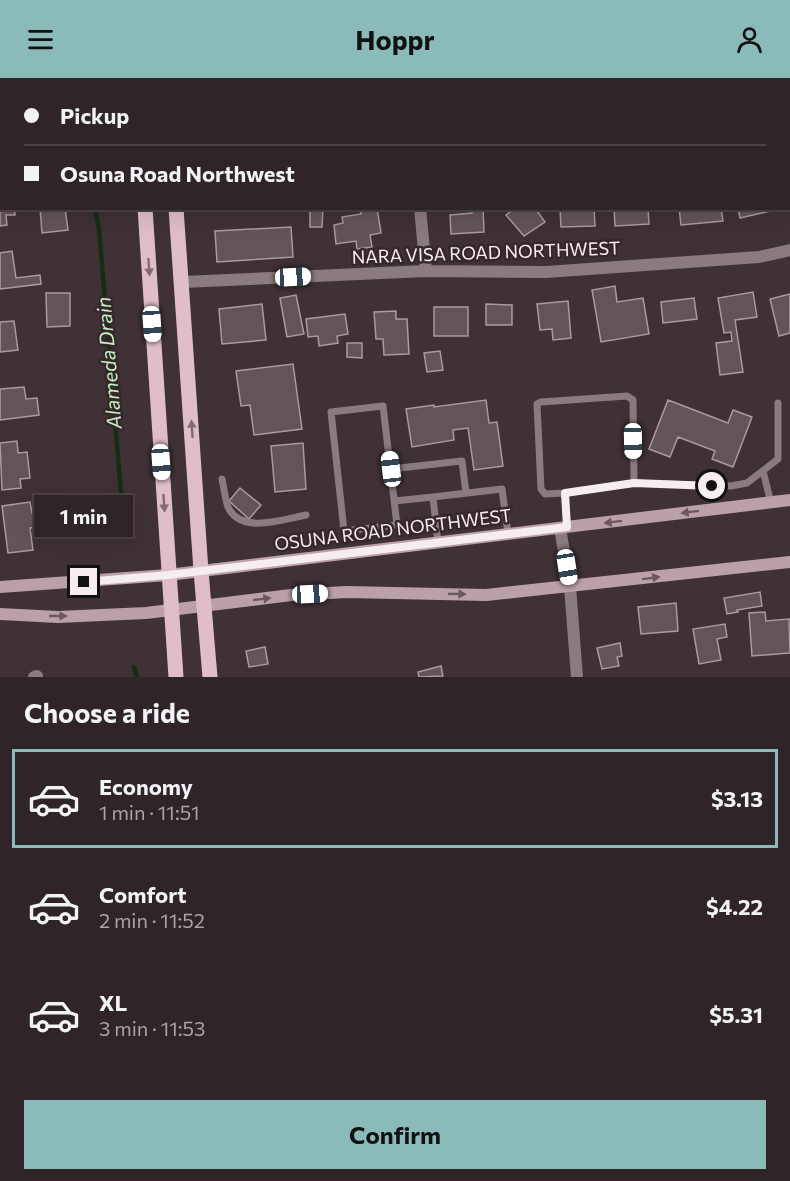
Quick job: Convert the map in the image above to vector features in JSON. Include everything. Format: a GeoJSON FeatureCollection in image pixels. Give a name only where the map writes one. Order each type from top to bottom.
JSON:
{"type":"FeatureCollection","features":[{"type":"Feature","properties":{"kind":"main road"},"geometry":{"type":"LineString","coordinates":[[145,210],[176,677]]}},
{"type":"Feature","properties":{"kind":"main road"},"geometry":{"type":"LineString","coordinates":[[176,210],[210,677]]}},
{"type":"Feature","properties":{"kind":"main road","name":"OSUNA ROAD NORTHWEST"},"geometry":{"type":"LineString","coordinates":[[0,587],[168,575],[790,500]]}},
{"type":"Feature","properties":{"kind":"main road"},"geometry":{"type":"LineString","coordinates":[[0,614],[58,617],[146,613],[291,595],[347,592],[486,595],[790,562]]}},
{"type":"Feature","properties":{"kind":"street"},"geometry":{"type":"LineString","coordinates":[[420,210],[426,271]]}},
{"type":"Feature","properties":{"kind":"street","name":"NARA VISA ROAD NORTHWEST"},"geometry":{"type":"LineString","coordinates":[[183,282],[426,271],[546,272],[759,257],[790,250]]}},
{"type":"Feature","properties":{"kind":"street"},"geometry":{"type":"LineString","coordinates":[[564,528],[577,677]]}},
{"type":"Feature","properties":{"kind":"lane"},"geometry":{"type":"LineString","coordinates":[[634,483],[633,400],[631,397],[541,402],[537,408],[542,489],[545,494],[634,483],[731,486],[747,483],[778,459],[778,402]]}},
{"type":"Feature","properties":{"kind":"lane"},"geometry":{"type":"LineString","coordinates":[[383,406],[391,469],[397,525],[344,531],[331,411],[383,406]]}},
{"type":"Feature","properties":{"kind":"lane"},"geometry":{"type":"LineString","coordinates":[[391,469],[462,461],[466,493]]}},
{"type":"Feature","properties":{"kind":"lane"},"geometry":{"type":"LineString","coordinates":[[763,471],[771,503]]}},
{"type":"Feature","properties":{"kind":"lane"},"geometry":{"type":"LineString","coordinates":[[222,479],[228,506],[234,516],[253,524],[306,515]]}},
{"type":"Feature","properties":{"kind":"lane"},"geometry":{"type":"LineString","coordinates":[[394,501],[502,489],[508,534]]}},
{"type":"Feature","properties":{"kind":"lane"},"geometry":{"type":"LineString","coordinates":[[564,528],[565,493]]}},
{"type":"Feature","properties":{"kind":"lane"},"geometry":{"type":"LineString","coordinates":[[433,497],[438,543]]}},
{"type":"Feature","properties":{"kind":"building"},"geometry":{"type":"Polygon","coordinates":[[[0,210],[14,210],[15,215],[6,215],[7,225],[0,226],[0,210]]]}},
{"type":"Feature","properties":{"kind":"building"},"geometry":{"type":"Polygon","coordinates":[[[40,210],[65,210],[68,230],[42,233],[40,210]]]}},
{"type":"Feature","properties":{"kind":"building"},"geometry":{"type":"Polygon","coordinates":[[[310,210],[323,210],[322,227],[310,227],[310,210]]]}},
{"type":"Feature","properties":{"kind":"building"},"geometry":{"type":"Polygon","coordinates":[[[360,210],[377,210],[381,233],[370,235],[372,247],[357,249],[356,241],[336,244],[334,225],[343,223],[342,217],[361,214],[360,210]]]}},
{"type":"Feature","properties":{"kind":"building"},"geometry":{"type":"Polygon","coordinates":[[[472,210],[483,210],[484,232],[451,234],[450,215],[472,213],[472,210]]]}},
{"type":"Feature","properties":{"kind":"building"},"geometry":{"type":"Polygon","coordinates":[[[512,210],[536,210],[545,222],[524,236],[506,215],[512,210]]]}},
{"type":"Feature","properties":{"kind":"building"},"geometry":{"type":"Polygon","coordinates":[[[560,210],[594,210],[595,226],[561,227],[560,210]]]}},
{"type":"Feature","properties":{"kind":"building"},"geometry":{"type":"Polygon","coordinates":[[[614,210],[648,210],[649,224],[615,226],[614,210]]]}},
{"type":"Feature","properties":{"kind":"building"},"geometry":{"type":"Polygon","coordinates":[[[679,210],[721,210],[723,221],[681,225],[679,210]]]}},
{"type":"Feature","properties":{"kind":"building"},"geometry":{"type":"Polygon","coordinates":[[[738,210],[776,210],[740,218],[738,210]]]}},
{"type":"Feature","properties":{"kind":"building"},"geometry":{"type":"Polygon","coordinates":[[[291,227],[293,257],[217,262],[215,231],[291,227]]]}},
{"type":"Feature","properties":{"kind":"building"},"geometry":{"type":"Polygon","coordinates":[[[12,251],[16,278],[40,275],[41,284],[0,289],[0,253],[12,251]]]}},
{"type":"Feature","properties":{"kind":"building"},"geometry":{"type":"Polygon","coordinates":[[[615,286],[617,302],[643,298],[649,334],[601,342],[592,290],[615,286]]]}},
{"type":"Feature","properties":{"kind":"building"},"geometry":{"type":"Polygon","coordinates":[[[753,292],[757,317],[735,320],[743,372],[720,375],[716,343],[732,341],[731,332],[724,333],[718,298],[753,292]]]}},
{"type":"Feature","properties":{"kind":"building"},"geometry":{"type":"Polygon","coordinates":[[[46,293],[70,293],[70,326],[47,327],[46,293]]]}},
{"type":"Feature","properties":{"kind":"building"},"geometry":{"type":"Polygon","coordinates":[[[790,294],[790,333],[779,336],[770,299],[790,294]]]}},
{"type":"Feature","properties":{"kind":"building"},"geometry":{"type":"Polygon","coordinates":[[[296,295],[304,334],[287,337],[280,298],[296,295]]]}},
{"type":"Feature","properties":{"kind":"building"},"geometry":{"type":"Polygon","coordinates":[[[694,298],[697,319],[663,323],[661,302],[694,298]]]}},
{"type":"Feature","properties":{"kind":"building"},"geometry":{"type":"Polygon","coordinates":[[[568,301],[571,338],[553,340],[552,329],[540,330],[537,304],[568,301]]]}},
{"type":"Feature","properties":{"kind":"building"},"geometry":{"type":"Polygon","coordinates":[[[262,304],[266,340],[222,344],[219,309],[262,304]]]}},
{"type":"Feature","properties":{"kind":"building"},"geometry":{"type":"Polygon","coordinates":[[[486,304],[512,305],[512,325],[486,325],[486,304]]]}},
{"type":"Feature","properties":{"kind":"building"},"geometry":{"type":"Polygon","coordinates":[[[434,307],[468,307],[468,336],[434,336],[434,307]]]}},
{"type":"Feature","properties":{"kind":"building"},"geometry":{"type":"Polygon","coordinates":[[[396,311],[396,319],[407,319],[409,354],[384,355],[383,339],[376,339],[374,312],[396,311]]]}},
{"type":"Feature","properties":{"kind":"building"},"geometry":{"type":"Polygon","coordinates":[[[345,314],[348,334],[337,336],[338,343],[319,346],[318,336],[308,337],[306,319],[345,314]]]}},
{"type":"Feature","properties":{"kind":"building"},"geometry":{"type":"Polygon","coordinates":[[[14,321],[18,350],[0,352],[0,322],[14,321]]]}},
{"type":"Feature","properties":{"kind":"building"},"geometry":{"type":"Polygon","coordinates":[[[347,343],[362,343],[362,358],[347,357],[347,343]]]}},
{"type":"Feature","properties":{"kind":"building"},"geometry":{"type":"Polygon","coordinates":[[[440,351],[443,370],[427,372],[424,353],[440,351]]]}},
{"type":"Feature","properties":{"kind":"building"},"geometry":{"type":"Polygon","coordinates":[[[293,364],[302,429],[254,435],[250,405],[241,406],[236,371],[293,364]]]}},
{"type":"Feature","properties":{"kind":"building"},"geometry":{"type":"Polygon","coordinates":[[[24,387],[26,399],[37,398],[39,415],[0,420],[0,389],[24,387]]]}},
{"type":"Feature","properties":{"kind":"building"},"geometry":{"type":"Polygon","coordinates":[[[486,400],[489,423],[497,422],[503,466],[474,470],[468,428],[453,430],[454,440],[412,447],[406,409],[486,400]]]}},
{"type":"Feature","properties":{"kind":"building"},"geometry":{"type":"Polygon","coordinates":[[[668,400],[728,423],[733,410],[752,417],[733,467],[712,459],[715,451],[678,437],[670,457],[649,449],[668,400]]]}},
{"type":"Feature","properties":{"kind":"building"},"geometry":{"type":"Polygon","coordinates":[[[17,441],[18,453],[27,452],[30,478],[20,479],[21,488],[2,490],[0,443],[17,441]]]}},
{"type":"Feature","properties":{"kind":"building"},"geometry":{"type":"Polygon","coordinates":[[[303,443],[306,489],[275,492],[271,446],[303,443]]]}},
{"type":"Feature","properties":{"kind":"building"},"geometry":{"type":"Polygon","coordinates":[[[240,488],[261,505],[249,519],[229,501],[240,488]]]}},
{"type":"Feature","properties":{"kind":"building"},"geometry":{"type":"Polygon","coordinates":[[[30,502],[32,513],[46,512],[48,526],[30,528],[33,550],[8,553],[2,506],[30,502]]]}},
{"type":"Feature","properties":{"kind":"building"},"geometry":{"type":"Polygon","coordinates":[[[760,592],[762,606],[727,614],[724,598],[760,592]]]}},
{"type":"Feature","properties":{"kind":"building"},"geometry":{"type":"Polygon","coordinates":[[[676,603],[678,631],[641,634],[638,607],[676,603]]]}},
{"type":"Feature","properties":{"kind":"building"},"geometry":{"type":"Polygon","coordinates":[[[765,612],[766,621],[789,619],[790,653],[752,656],[749,613],[765,612]]]}},
{"type":"Feature","properties":{"kind":"building"},"geometry":{"type":"Polygon","coordinates":[[[725,624],[727,637],[717,639],[721,660],[699,664],[693,629],[725,624]]]}},
{"type":"Feature","properties":{"kind":"building"},"geometry":{"type":"Polygon","coordinates":[[[620,643],[622,656],[617,657],[619,666],[602,669],[597,648],[620,643]]]}},
{"type":"Feature","properties":{"kind":"building"},"geometry":{"type":"Polygon","coordinates":[[[265,647],[268,664],[249,667],[246,651],[265,647]]]}},
{"type":"Feature","properties":{"kind":"building"},"geometry":{"type":"Polygon","coordinates":[[[441,666],[443,676],[419,677],[418,672],[441,666]]]}},
{"type":"Feature","properties":{"kind":"waterway","name":"Alameda Drain"},"geometry":{"type":"LineString","coordinates":[[95,210],[99,229],[123,517]]}},
{"type":"Feature","properties":{"kind":"waterway","name":"Alameda Drain"},"geometry":{"type":"LineString","coordinates":[[134,667],[137,677]]}},
{"type":"Feature","properties":{"kind":"route"},"geometry":{"type":"LineString","coordinates":[[84,582],[168,575],[567,527],[565,493],[634,483],[712,486]]}}]}
